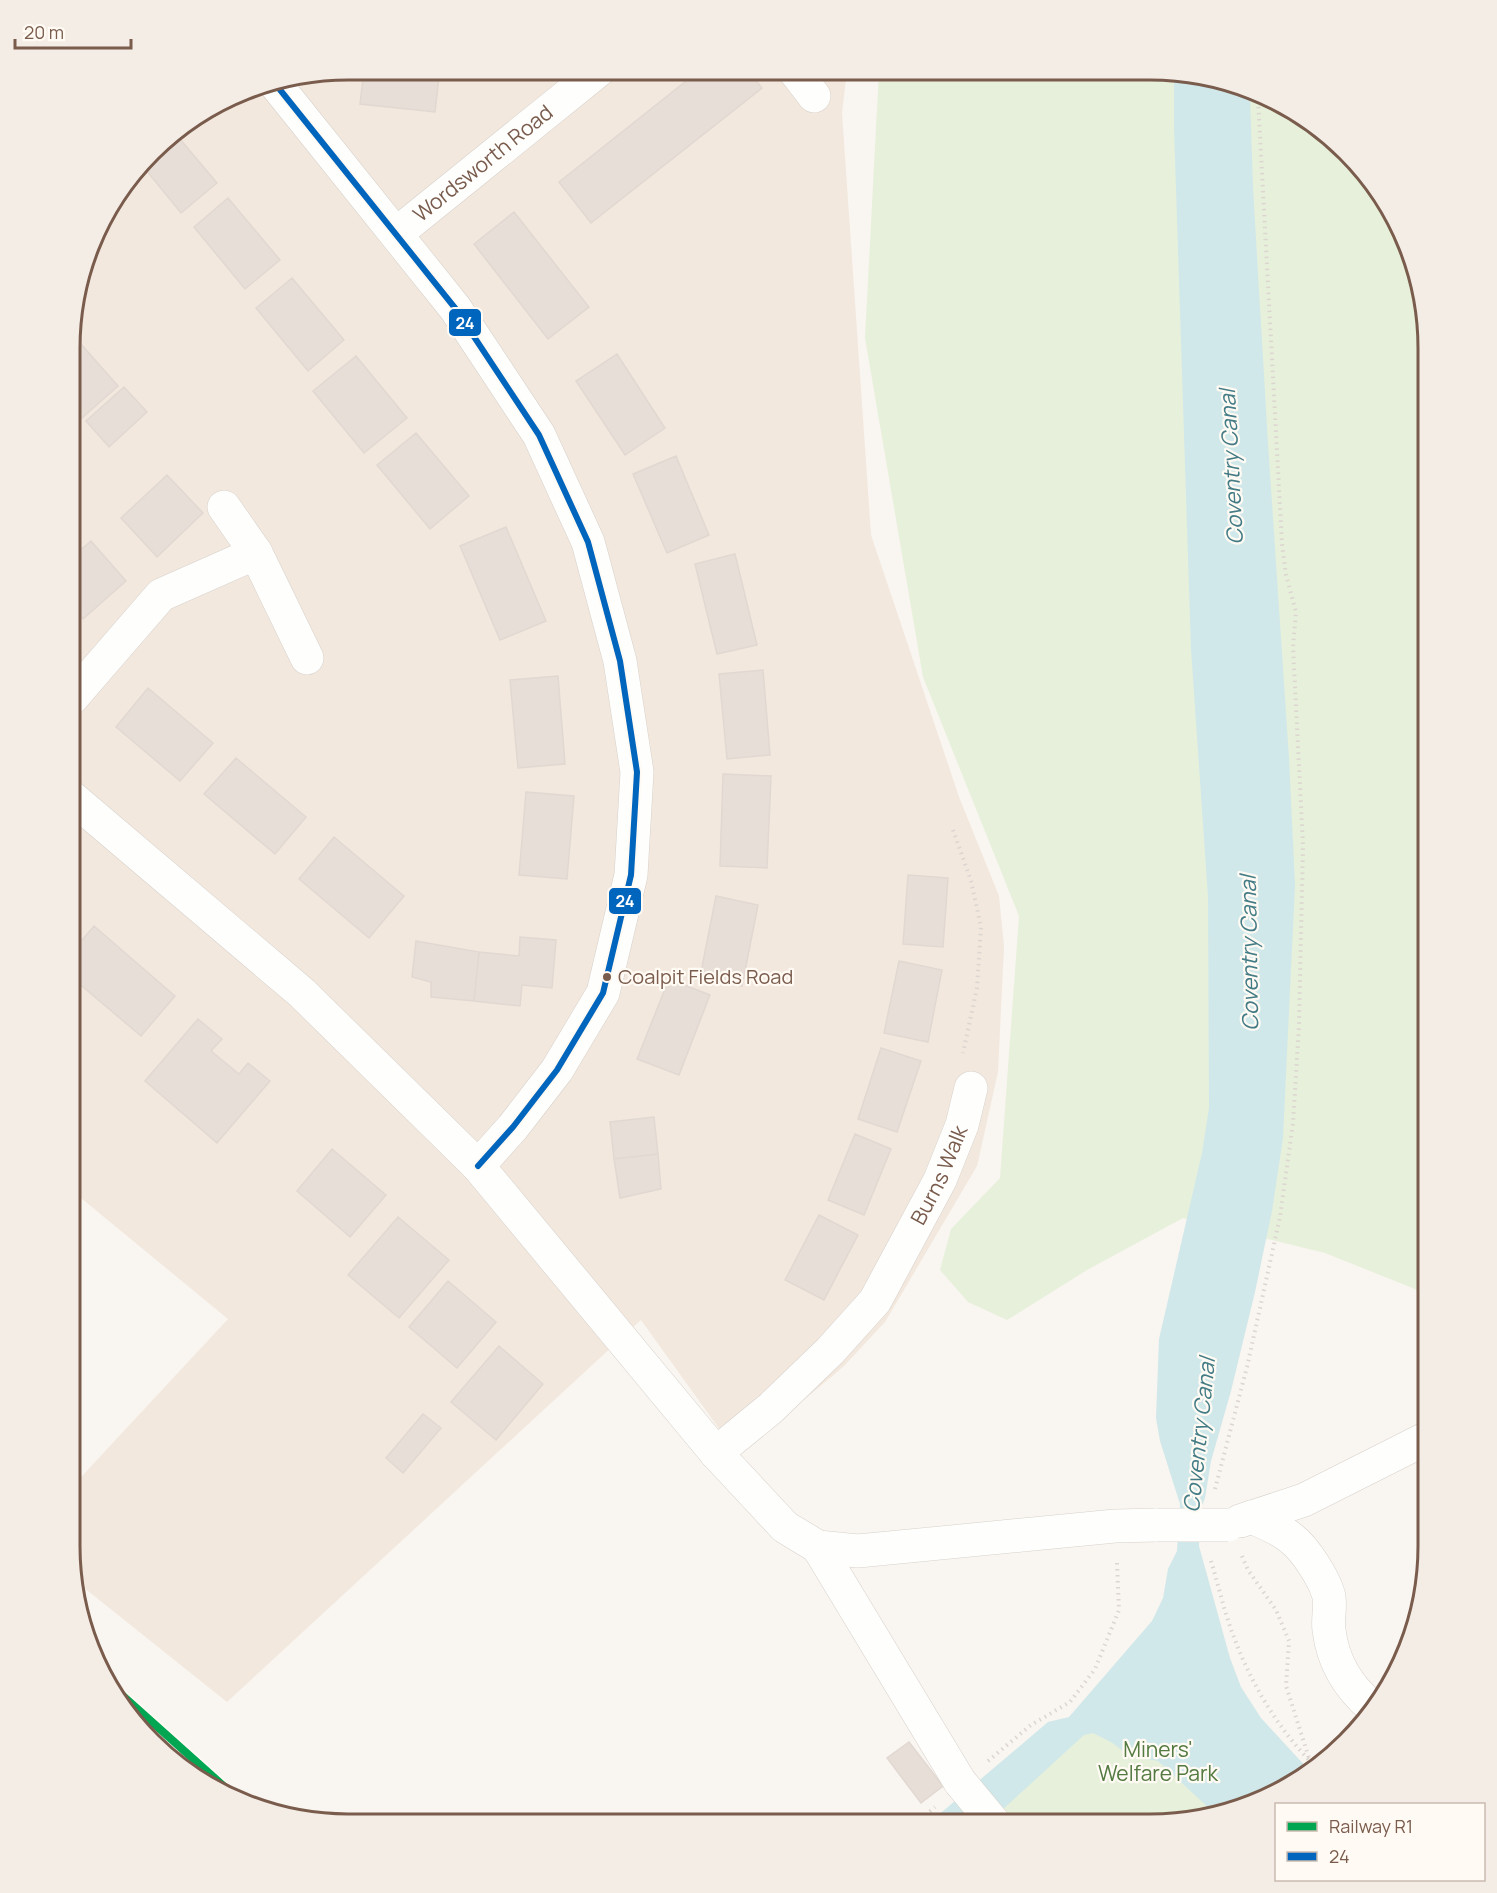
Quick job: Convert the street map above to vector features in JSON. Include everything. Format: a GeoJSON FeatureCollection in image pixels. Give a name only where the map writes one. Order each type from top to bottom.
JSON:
{"type":"FeatureCollection","features":[{"type":"Feature","properties":{"kind":"street","name":"Wordsworth Road"},"geometry":{"type":"LineString","coordinates":[[396,234],[587,80]]}},
{"type":"Feature","properties":{"kind":"street"},"geometry":{"type":"LineString","coordinates":[[802,80],[814,96]]}},
{"type":"Feature","properties":{"kind":"street"},"geometry":{"type":"LineString","coordinates":[[279,89],[455,308],[539,435],[588,542],[620,661],[637,772],[632,875],[603,993],[557,1070],[478,1166]]}},
{"type":"Feature","properties":{"kind":"street"},"geometry":{"type":"LineString","coordinates":[[224,507],[256,553],[307,658]]}},
{"type":"Feature","properties":{"kind":"street"},"geometry":{"type":"LineString","coordinates":[[80,689],[161,595],[256,553]]}},
{"type":"Feature","properties":{"kind":"street"},"geometry":{"type":"LineString","coordinates":[[80,804],[302,993],[478,1166],[716,1453],[785,1527],[818,1547],[858,1551],[1115,1526],[1240,1521],[1268,1525],[1293,1539],[1314,1566],[1329,1594],[1329,1630],[1339,1670],[1357,1695],[1366,1703]]}},
{"type":"Feature","properties":{"kind":"street","name":"Burns Walk"},"geometry":{"type":"LineString","coordinates":[[716,1453],[771,1408],[830,1351],[875,1301],[940,1180],[962,1125],[971,1088]]}},
{"type":"Feature","properties":{"kind":"street"},"geometry":{"type":"LineString","coordinates":[[1240,1521],[1304,1500],[1418,1443]]}},
{"type":"Feature","properties":{"kind":"street"},"geometry":{"type":"LineString","coordinates":[[818,1547],[960,1782],[987,1814]]}},
{"type":"Feature","properties":{"kind":"path"},"geometry":{"type":"LineString","coordinates":[[1215,1491],[1280,1217],[1293,1123],[1299,1026],[1303,845],[1293,647],[1296,612],[1286,575],[1282,544],[1258,103]]}},
{"type":"Feature","properties":{"kind":"path"},"geometry":{"type":"LineString","coordinates":[[953,830],[971,881],[981,927],[977,988],[958,1073],[971,1088]]}},
{"type":"Feature","properties":{"kind":"path"},"geometry":{"type":"LineString","coordinates":[[1240,1521],[1248,1570],[1276,1610],[1288,1641],[1286,1686],[1311,1760]]}},
{"type":"Feature","properties":{"kind":"path"},"geometry":{"type":"LineString","coordinates":[[988,1762],[1031,1725],[1070,1702],[1095,1669],[1119,1610],[1115,1526]]}},
{"type":"Feature","properties":{"kind":"path"},"geometry":{"type":"LineString","coordinates":[[1208,1553],[1234,1639],[1248,1672],[1278,1722],[1310,1760]]}},
{"type":"Feature","properties":{"kind":"path"},"geometry":{"type":"LineString","coordinates":[[927,1814],[937,1806]]}},
{"type":"Feature","properties":{"kind":"shaded area"},"geometry":{"type":"Polygon","coordinates":[[[330,80],[846,80],[842,113],[871,535],[959,797],[999,896],[1004,946],[998,1072],[977,1166],[885,1322],[843,1367],[738,1455],[641,1320],[227,1702],[83,1587],[80,1563],[80,1478],[228,1319],[80,1197],[80,330],[89,278],[107,229],[135,184],[158,158],[184,135],[229,107],[261,94],[295,85],[330,80]]]}},
{"type":"Feature","properties":{"kind":"green space"},"geometry":{"type":"Polygon","coordinates":[[[879,80],[1167,80],[1219,89],[1268,107],[1313,135],[1351,171],[1382,213],[1397,245],[1408,278],[1415,312],[1418,347],[1418,1292],[1325,1253],[1183,1218],[1087,1270],[1007,1320],[968,1302],[940,1270],[951,1229],[1000,1178],[1019,916],[923,677],[865,338],[879,80]]]}},
{"type":"Feature","properties":{"kind":"green space","name":"Miners' Welfare Park"},"geometry":{"type":"Polygon","coordinates":[[[1116,1705],[1262,1789],[1219,1804],[1167,1813],[974,1814],[1074,1727],[1116,1705]]]}},
{"type":"Feature","properties":{"kind":"water","name":"Coventry Canal"},"geometry":{"type":"Polygon","coordinates":[[[1174,81],[1219,89],[1250,99],[1253,188],[1295,885],[1283,1138],[1272,1211],[1255,1292],[1201,1508],[1199,1546],[1230,1658],[1241,1687],[1261,1718],[1304,1765],[1268,1786],[1236,1799],[1207,1807],[1158,1761],[1130,1756],[1111,1742],[1093,1733],[1084,1735],[998,1814],[940,1814],[1048,1722],[1069,1717],[1152,1621],[1163,1598],[1168,1569],[1177,1551],[1180,1504],[1160,1441],[1156,1418],[1159,1339],[1202,1153],[1209,1108],[1208,897],[1191,649],[1174,81]]]}},
{"type":"Feature","properties":{"kind":"building"},"geometry":{"type":"Polygon","coordinates":[[[363,80],[439,80],[435,112],[360,104],[363,80]]]}},
{"type":"Feature","properties":{"kind":"building"},"geometry":{"type":"Polygon","coordinates":[[[687,80],[756,80],[762,88],[591,223],[559,182],[687,80]]]}},
{"type":"Feature","properties":{"kind":"building"},"geometry":{"type":"Polygon","coordinates":[[[180,139],[217,183],[181,213],[146,170],[180,139]]]}},
{"type":"Feature","properties":{"kind":"building"},"geometry":{"type":"Polygon","coordinates":[[[228,198],[280,260],[245,289],[194,227],[228,198]]]}},
{"type":"Feature","properties":{"kind":"building"},"geometry":{"type":"Polygon","coordinates":[[[514,212],[589,307],[548,339],[474,244],[514,212]]]}},
{"type":"Feature","properties":{"kind":"building"},"geometry":{"type":"Polygon","coordinates":[[[292,278],[344,340],[308,371],[256,308],[292,278]]]}},
{"type":"Feature","properties":{"kind":"building"},"geometry":{"type":"Polygon","coordinates":[[[80,343],[118,386],[82,418],[80,416],[80,343]]]}},
{"type":"Feature","properties":{"kind":"building"},"geometry":{"type":"Polygon","coordinates":[[[617,354],[665,428],[625,455],[576,381],[617,354]]]}},
{"type":"Feature","properties":{"kind":"building"},"geometry":{"type":"Polygon","coordinates":[[[356,356],[407,418],[364,453],[313,391],[356,356]]]}},
{"type":"Feature","properties":{"kind":"building"},"geometry":{"type":"Polygon","coordinates":[[[124,387],[147,412],[109,447],[86,421],[124,387]]]}},
{"type":"Feature","properties":{"kind":"building"},"geometry":{"type":"Polygon","coordinates":[[[416,433],[469,496],[430,529],[377,465],[416,433]]]}},
{"type":"Feature","properties":{"kind":"building"},"geometry":{"type":"Polygon","coordinates":[[[676,456],[709,535],[667,553],[633,474],[676,456]]]}},
{"type":"Feature","properties":{"kind":"building"},"geometry":{"type":"Polygon","coordinates":[[[167,475],[203,513],[157,557],[121,518],[167,475]]]}},
{"type":"Feature","properties":{"kind":"building"},"geometry":{"type":"Polygon","coordinates":[[[506,527],[546,621],[500,640],[460,546],[506,527]]]}},
{"type":"Feature","properties":{"kind":"building"},"geometry":{"type":"Polygon","coordinates":[[[91,541],[126,581],[83,619],[80,616],[80,550],[91,541]]]}},
{"type":"Feature","properties":{"kind":"building"},"geometry":{"type":"Polygon","coordinates":[[[735,554],[757,645],[717,654],[695,564],[735,554]]]}},
{"type":"Feature","properties":{"kind":"building"},"geometry":{"type":"Polygon","coordinates":[[[763,670],[770,755],[727,759],[719,674],[763,670]]]}},
{"type":"Feature","properties":{"kind":"building"},"geometry":{"type":"Polygon","coordinates":[[[558,676],[565,764],[518,768],[510,680],[558,676]]]}},
{"type":"Feature","properties":{"kind":"building"},"geometry":{"type":"Polygon","coordinates":[[[148,688],[213,743],[180,781],[116,727],[148,688]]]}},
{"type":"Feature","properties":{"kind":"building"},"geometry":{"type":"Polygon","coordinates":[[[236,758],[306,817],[275,854],[204,794],[236,758]]]}},
{"type":"Feature","properties":{"kind":"building"},"geometry":{"type":"Polygon","coordinates":[[[723,774],[771,776],[767,868],[720,866],[723,774]]]}},
{"type":"Feature","properties":{"kind":"building"},"geometry":{"type":"Polygon","coordinates":[[[526,792],[574,796],[567,879],[519,875],[526,792]]]}},
{"type":"Feature","properties":{"kind":"building"},"geometry":{"type":"Polygon","coordinates":[[[334,837],[404,896],[369,938],[299,879],[334,837]]]}},
{"type":"Feature","properties":{"kind":"building"},"geometry":{"type":"Polygon","coordinates":[[[908,875],[948,878],[943,947],[903,944],[908,875]]]}},
{"type":"Feature","properties":{"kind":"building"},"geometry":{"type":"Polygon","coordinates":[[[716,896],[758,905],[742,986],[700,977],[716,896]]]}},
{"type":"Feature","properties":{"kind":"building"},"geometry":{"type":"Polygon","coordinates":[[[94,926],[175,996],[141,1036],[80,984],[80,942],[94,926]]]}},
{"type":"Feature","properties":{"kind":"building"},"geometry":{"type":"Polygon","coordinates":[[[520,937],[556,940],[552,988],[522,985],[520,1006],[474,1001],[479,952],[519,956],[520,937]]]}},
{"type":"Feature","properties":{"kind":"building"},"geometry":{"type":"Polygon","coordinates":[[[416,941],[479,952],[474,1001],[431,997],[431,982],[412,977],[416,941]]]}},
{"type":"Feature","properties":{"kind":"building"},"geometry":{"type":"Polygon","coordinates":[[[899,961],[942,970],[928,1042],[884,1033],[899,961]]]}},
{"type":"Feature","properties":{"kind":"building"},"geometry":{"type":"Polygon","coordinates":[[[669,979],[710,995],[679,1075],[637,1059],[669,979]]]}},
{"type":"Feature","properties":{"kind":"building"},"geometry":{"type":"Polygon","coordinates":[[[198,1019],[222,1039],[211,1051],[239,1074],[248,1063],[270,1081],[217,1143],[145,1081],[198,1019]]]}},
{"type":"Feature","properties":{"kind":"building"},"geometry":{"type":"Polygon","coordinates":[[[881,1048],[921,1061],[897,1132],[858,1119],[881,1048]]]}},
{"type":"Feature","properties":{"kind":"building"},"geometry":{"type":"Polygon","coordinates":[[[654,1117],[658,1154],[614,1159],[610,1122],[654,1117]]]}},
{"type":"Feature","properties":{"kind":"building"},"geometry":{"type":"Polygon","coordinates":[[[855,1134],[891,1149],[864,1215],[828,1200],[855,1134]]]}},
{"type":"Feature","properties":{"kind":"building"},"geometry":{"type":"Polygon","coordinates":[[[332,1149],[386,1195],[350,1237],[297,1191],[332,1149]]]}},
{"type":"Feature","properties":{"kind":"building"},"geometry":{"type":"Polygon","coordinates":[[[658,1154],[661,1189],[620,1198],[614,1159],[658,1154]]]}},
{"type":"Feature","properties":{"kind":"building"},"geometry":{"type":"Polygon","coordinates":[[[819,1215],[858,1235],[824,1300],[785,1280],[819,1215]]]}},
{"type":"Feature","properties":{"kind":"building"},"geometry":{"type":"Polygon","coordinates":[[[398,1217],[449,1260],[399,1318],[348,1275],[398,1217]]]}},
{"type":"Feature","properties":{"kind":"building"},"geometry":{"type":"Polygon","coordinates":[[[448,1281],[496,1322],[457,1368],[409,1327],[448,1281]]]}},
{"type":"Feature","properties":{"kind":"building"},"geometry":{"type":"Polygon","coordinates":[[[499,1346],[543,1384],[496,1440],[451,1402],[499,1346]]]}},
{"type":"Feature","properties":{"kind":"building"},"geometry":{"type":"Polygon","coordinates":[[[423,1414],[441,1428],[403,1473],[386,1458],[423,1414]]]}},
{"type":"Feature","properties":{"kind":"building"},"geometry":{"type":"Polygon","coordinates":[[[909,1742],[943,1786],[921,1803],[887,1758],[909,1742]]]}},
{"type":"Feature","properties":{"kind":"rail line","name":"R1"},"geometry":{"type":"LineString","coordinates":[[131,1703],[217,1780]]}},
{"type":"Feature","properties":{"kind":"transit line","name":"24"},"geometry":{"type":"LineString","coordinates":[[279,89],[455,308],[539,435],[588,542],[620,661],[637,772],[631,875],[603,993],[557,1070],[513,1127],[478,1166]]}},
{"type":"Feature","properties":{"kind":"place","name":"Coalpit Fields Road"},"geometry":{"type":"Point","coordinates":[607,977]}}]}
